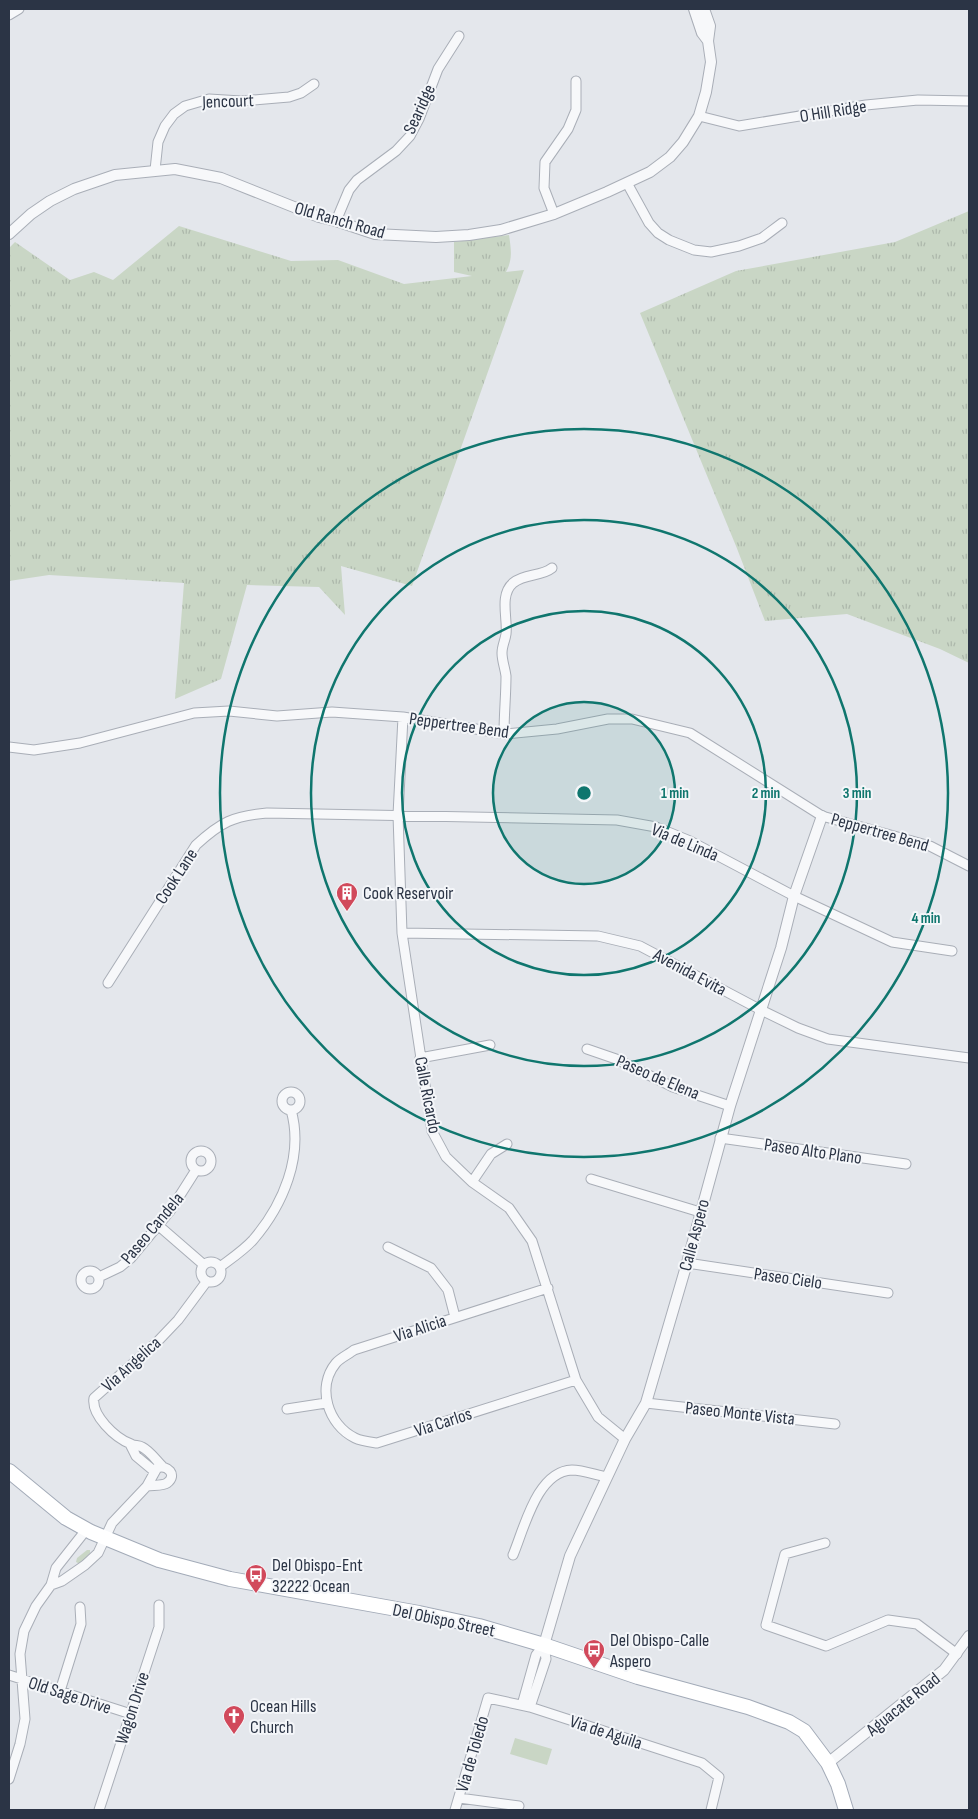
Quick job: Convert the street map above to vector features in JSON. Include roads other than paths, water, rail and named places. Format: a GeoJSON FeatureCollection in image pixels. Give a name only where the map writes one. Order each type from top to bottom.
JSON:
{"type":"FeatureCollection","features":[{"type":"Feature","properties":{"kind":"main road","name":"Del Obispo Street"},"geometry":{"type":"LineString","coordinates":[[9,1471],[66,1518],[86,1530],[159,1560],[230,1579],[419,1613],[479,1626],[544,1645],[638,1677],[748,1707],[789,1722],[804,1731],[828,1763],[838,1784],[846,1810]]}},
{"type":"Feature","properties":{"kind":"street"},"geometry":{"type":"LineString","coordinates":[[9,15],[19,9]]}},
{"type":"Feature","properties":{"kind":"street","name":"Old Ranch Road"},"geometry":{"type":"LineString","coordinates":[[694,9],[702,32],[708,41]]}},
{"type":"Feature","properties":{"kind":"street","name":"Old Ranch Road"},"geometry":{"type":"LineString","coordinates":[[9,234],[31,214],[74,188],[115,175],[176,169],[220,178],[318,218],[336,221],[375,234],[436,238],[501,230],[554,214],[650,172],[670,157],[683,142],[699,116],[706,92],[711,62],[708,41],[710,26],[704,9]]}},
{"type":"Feature","properties":{"kind":"street","name":"Searidge"},"geometry":{"type":"LineString","coordinates":[[336,221],[349,190],[357,180],[396,151],[410,136],[419,119],[438,69],[459,36]]}},
{"type":"Feature","properties":{"kind":"street"},"geometry":{"type":"LineString","coordinates":[[554,214],[544,188],[545,162],[568,129],[576,110],[576,81]]}},
{"type":"Feature","properties":{"kind":"street","name":"Jencourt"},"geometry":{"type":"LineString","coordinates":[[155,170],[158,142],[165,126],[174,114],[185,106],[209,99],[241,101],[289,97],[301,93],[314,84]]}},
{"type":"Feature","properties":{"kind":"street","name":"O Hill Ridge"},"geometry":{"type":"LineString","coordinates":[[699,116],[739,126],[866,105],[918,100],[969,101]]}},
{"type":"Feature","properties":{"kind":"street"},"geometry":{"type":"LineString","coordinates":[[627,183],[649,223],[658,233],[669,240],[694,250],[711,252],[739,246],[762,238],[782,223]]}},
{"type":"Feature","properties":{"kind":"street"},"geometry":{"type":"LineString","coordinates":[[504,734],[506,678],[502,652],[506,635],[508,590],[519,579],[529,575],[544,573],[552,568]]}},
{"type":"Feature","properties":{"kind":"street","name":"Peppertree Bend"},"geometry":{"type":"LineString","coordinates":[[9,747],[34,750],[80,744],[194,714],[229,711],[277,716],[332,712],[403,717],[504,734],[557,729],[608,719],[632,719],[690,733],[822,816],[930,846],[969,866]]}},
{"type":"Feature","properties":{"kind":"street","name":"Calle Ricardo"},"geometry":{"type":"LineString","coordinates":[[403,717],[398,815],[402,933],[432,1131],[446,1158],[472,1182],[509,1208],[532,1241],[576,1380],[598,1418],[625,1438]]}},
{"type":"Feature","properties":{"kind":"street","name":"Cook Lane"},"geometry":{"type":"LineString","coordinates":[[108,983],[190,851],[213,829],[234,818],[267,813],[398,815]]}},
{"type":"Feature","properties":{"kind":"street","name":"Via de Linda"},"geometry":{"type":"LineString","coordinates":[[398,815],[617,820],[656,827],[690,841],[794,896],[892,942],[952,951]]}},
{"type":"Feature","properties":{"kind":"street","name":"Calle Aspero"},"geometry":{"type":"LineString","coordinates":[[526,1706],[546,1658],[544,1645],[570,1556],[625,1438],[646,1403],[687,1263],[720,1138],[781,948],[794,896],[822,816]]}},
{"type":"Feature","properties":{"kind":"street","name":"Avenida Evita"},"geometry":{"type":"LineString","coordinates":[[402,933],[598,936],[640,946],[798,1028],[828,1039],[969,1058]]}},
{"type":"Feature","properties":{"kind":"street"},"geometry":{"type":"LineString","coordinates":[[420,1058],[490,1045]]}},
{"type":"Feature","properties":{"kind":"street","name":"Paseo de Elena"},"geometry":{"type":"LineString","coordinates":[[587,1049],[616,1059],[673,1087],[730,1106]]}},
{"type":"Feature","properties":{"kind":"street","name":"Via Angelica"},"geometry":{"type":"LineString","coordinates":[[158,1468],[142,1447],[130,1444],[114,1433],[99,1418],[93,1405],[94,1398],[158,1341],[178,1320],[207,1281],[213,1282],[219,1279],[220,1267],[240,1253],[252,1241],[276,1208],[285,1189],[294,1158],[296,1125],[291,1110]]}},
{"type":"Feature","properties":{"kind":"street","name":"Paseo Alto Plano"},"geometry":{"type":"LineString","coordinates":[[720,1138],[906,1164]]}},
{"type":"Feature","properties":{"kind":"street"},"geometry":{"type":"LineString","coordinates":[[472,1182],[491,1154],[507,1144]]}},
{"type":"Feature","properties":{"kind":"street","name":"Paseo Candela"},"geometry":{"type":"LineString","coordinates":[[99,1277],[120,1267],[158,1226],[179,1198],[196,1170]]}},
{"type":"Feature","properties":{"kind":"street"},"geometry":{"type":"LineString","coordinates":[[591,1180],[700,1212]]}},
{"type":"Feature","properties":{"kind":"street"},"geometry":{"type":"LineString","coordinates":[[158,1226],[204,1265]]}},
{"type":"Feature","properties":{"kind":"street"},"geometry":{"type":"LineString","coordinates":[[388,1247],[431,1268],[448,1290],[455,1317]]}},
{"type":"Feature","properties":{"kind":"street"},"geometry":{"type":"LineString","coordinates":[[207,1281],[202,1274],[204,1265],[209,1262],[215,1263],[220,1267]]}},
{"type":"Feature","properties":{"kind":"street","name":"Paseo Cielo"},"geometry":{"type":"LineString","coordinates":[[687,1263],[888,1293]]}},
{"type":"Feature","properties":{"kind":"street","name":"Via Alicia"},"geometry":{"type":"LineString","coordinates":[[326,1403],[326,1383],[336,1363],[354,1350],[548,1288]]}},
{"type":"Feature","properties":{"kind":"street","name":"Via Carlos"},"geometry":{"type":"LineString","coordinates":[[326,1403],[337,1425],[355,1439],[377,1443],[576,1380]]}},
{"type":"Feature","properties":{"kind":"street"},"geometry":{"type":"LineString","coordinates":[[287,1409],[326,1403]]}},
{"type":"Feature","properties":{"kind":"street","name":"Paseo Monte Vista"},"geometry":{"type":"LineString","coordinates":[[646,1403],[835,1424]]}},
{"type":"Feature","properties":{"kind":"street"},"geometry":{"type":"LineString","coordinates":[[51,1585],[62,1581],[85,1566],[98,1553],[112,1523],[147,1486],[158,1468],[167,1467],[171,1472],[169,1482],[147,1486]]}},
{"type":"Feature","properties":{"kind":"street"},"geometry":{"type":"LineString","coordinates":[[513,1556],[538,1492],[551,1477],[571,1470],[606,1477]]}},
{"type":"Feature","properties":{"kind":"street"},"geometry":{"type":"LineString","coordinates":[[9,1779],[10,1769],[20,1744],[25,1718],[20,1654],[24,1631],[36,1606],[51,1585],[56,1568],[86,1530]]}},
{"type":"Feature","properties":{"kind":"street"},"geometry":{"type":"LineString","coordinates":[[825,1543],[785,1554],[766,1625],[826,1646],[888,1620],[917,1624],[957,1654]]}},
{"type":"Feature","properties":{"kind":"street","name":"Wagon Drive"},"geometry":{"type":"LineString","coordinates":[[98,1810],[159,1627],[159,1605]]}},
{"type":"Feature","properties":{"kind":"street"},"geometry":{"type":"LineString","coordinates":[[60,1692],[81,1624],[80,1606]]}},
{"type":"Feature","properties":{"kind":"street","name":"Aguacate Road"},"geometry":{"type":"LineString","coordinates":[[828,1763],[944,1670],[969,1636]]}},
{"type":"Feature","properties":{"kind":"street","name":"Old Sage Drive"},"geometry":{"type":"LineString","coordinates":[[9,1675],[131,1714]]}},
{"type":"Feature","properties":{"kind":"street","name":"Via de Aguila"},"geometry":{"type":"LineString","coordinates":[[488,1698],[526,1706],[702,1763],[719,1777],[711,1810]]}},
{"type":"Feature","properties":{"kind":"street","name":"Via de Toledo"},"geometry":{"type":"LineString","coordinates":[[456,1810],[488,1698]]}},
{"type":"Feature","properties":{"kind":"street"},"geometry":{"type":"LineString","coordinates":[[459,1798],[520,1806]]}},
{"type":"Feature","properties":{"kind":"place","name":"Cook Reservoir"},"geometry":{"type":"Point","coordinates":[347,912]}},
{"type":"Feature","properties":{"kind":"place","name":"Del Obispo-Ent 32222 Ocean"},"geometry":{"type":"Point","coordinates":[256,1594]}},
{"type":"Feature","properties":{"kind":"place","name":"Del Obispo-Calle Aspero"},"geometry":{"type":"Point","coordinates":[594,1669]}},
{"type":"Feature","properties":{"kind":"place","name":"Ocean Hills Church"},"geometry":{"type":"Point","coordinates":[234,1735]}}]}
